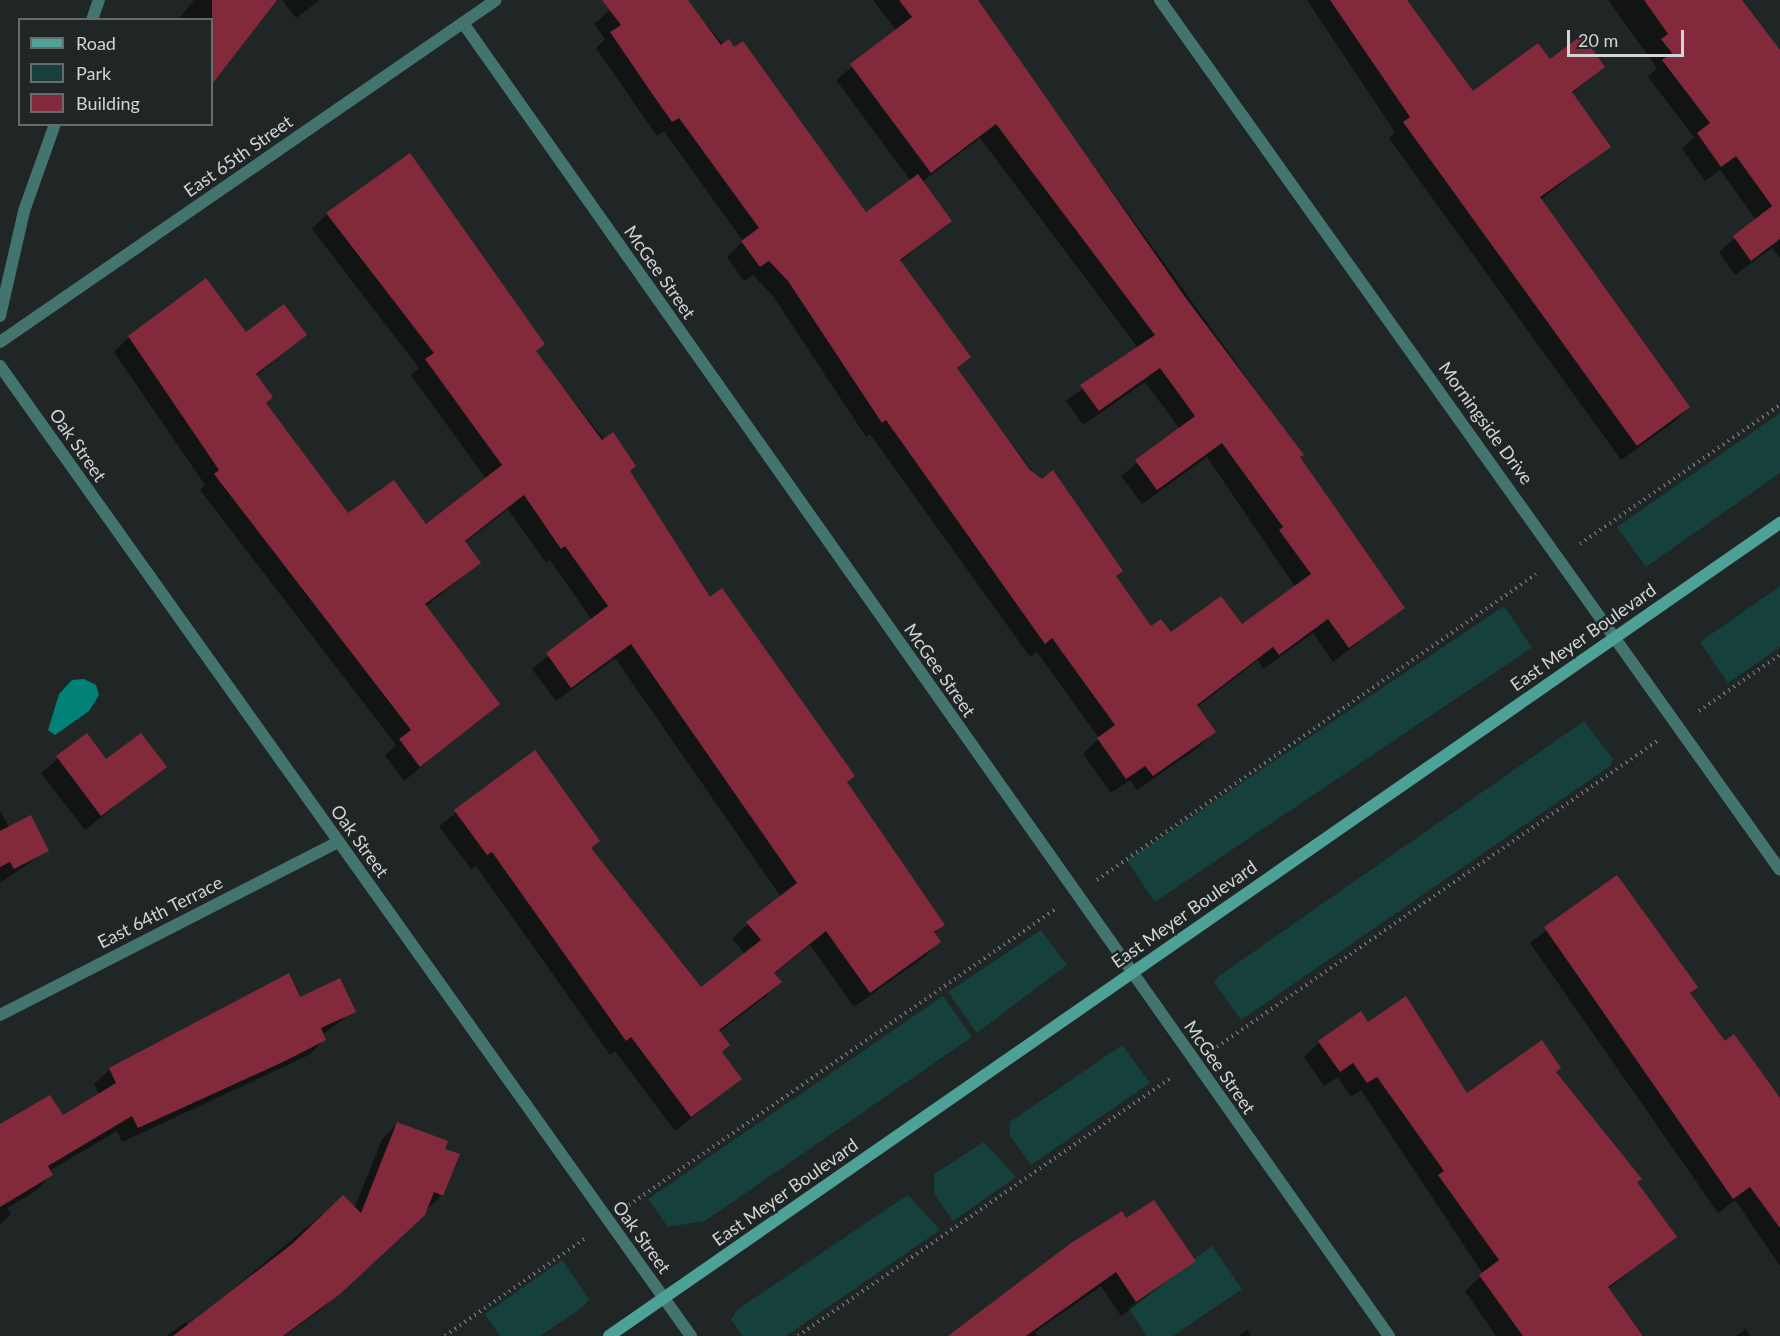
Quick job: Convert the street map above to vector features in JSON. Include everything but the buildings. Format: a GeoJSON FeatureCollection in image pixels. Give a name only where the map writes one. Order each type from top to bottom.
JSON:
{"type":"FeatureCollection","features":[{"type":"Feature","properties":{"kind":"main road","name":"East Meyer Boulevard"},"geometry":{"type":"LineString","coordinates":[[609,1336],[1780,523]]}},
{"type":"Feature","properties":{"kind":"street"},"geometry":{"type":"LineString","coordinates":[[93,18],[99,0]]}},
{"type":"Feature","properties":{"kind":"street","name":"East 65th Street"},"geometry":{"type":"LineString","coordinates":[[0,342],[496,0]]}},
{"type":"Feature","properties":{"kind":"street","name":"Morningside Drive"},"geometry":{"type":"LineString","coordinates":[[1160,0],[1617,636],[1780,870]]}},
{"type":"Feature","properties":{"kind":"street","name":"McGee Street"},"geometry":{"type":"LineString","coordinates":[[463,23],[1389,1336]]}},
{"type":"Feature","properties":{"kind":"street"},"geometry":{"type":"LineString","coordinates":[[0,316],[24,210],[54,126]]}},
{"type":"Feature","properties":{"kind":"street","name":"Oak Street"},"geometry":{"type":"LineString","coordinates":[[0,366],[691,1336]]}},
{"type":"Feature","properties":{"kind":"street","name":"East 64th Terrace"},"geometry":{"type":"LineString","coordinates":[[0,1016],[338,842]]}},
{"type":"Feature","properties":{"kind":"path"},"geometry":{"type":"LineString","coordinates":[[1580,543],[1780,405]]}},
{"type":"Feature","properties":{"kind":"path"},"geometry":{"type":"LineString","coordinates":[[1098,879],[1528,579]]}},
{"type":"Feature","properties":{"kind":"path"},"geometry":{"type":"LineString","coordinates":[[1700,710],[1780,655]]}},
{"type":"Feature","properties":{"kind":"path"},"geometry":{"type":"LineString","coordinates":[[1216,1047],[1649,747]]}},
{"type":"Feature","properties":{"kind":"path"},"geometry":{"type":"LineString","coordinates":[[624,1209],[1060,906]]}},
{"type":"Feature","properties":{"kind":"path"},"geometry":{"type":"LineString","coordinates":[[798,1336],[1180,1072]]}},
{"type":"Feature","properties":{"kind":"path"},"geometry":{"type":"LineString","coordinates":[[445,1336],[585,1239]]}},
{"type":"Feature","properties":{"kind":"green space"},"geometry":{"type":"Polygon","coordinates":[[[1780,413],[1780,473],[1646,567],[1617,527],[1780,413]]]}},
{"type":"Feature","properties":{"kind":"green space"},"geometry":{"type":"Polygon","coordinates":[[[1780,586],[1780,647],[1728,683],[1700,642],[1780,586]]]}},
{"type":"Feature","properties":{"kind":"green space"},"geometry":{"type":"Polygon","coordinates":[[[1504,606],[1532,647],[1155,902],[1127,860],[1504,606]]]}},
{"type":"Feature","properties":{"kind":"green space"},"geometry":{"type":"Polygon","coordinates":[[[1584,721],[1613,759],[1610,766],[1241,1020],[1214,982],[1219,976],[1584,721]]]}},
{"type":"Feature","properties":{"kind":"green space"},"geometry":{"type":"Polygon","coordinates":[[[1041,930],[1067,965],[977,1033],[948,992],[1041,930]]]}},
{"type":"Feature","properties":{"kind":"green space"},"geometry":{"type":"Polygon","coordinates":[[[943,996],[972,1037],[705,1221],[668,1227],[648,1199],[943,996]]]}},
{"type":"Feature","properties":{"kind":"green space"},"geometry":{"type":"Polygon","coordinates":[[[1122,1045],[1150,1083],[1031,1165],[1010,1136],[1010,1122],[1122,1045]]]}},
{"type":"Feature","properties":{"kind":"green space"},"geometry":{"type":"Polygon","coordinates":[[[984,1142],[1016,1177],[953,1221],[934,1193],[934,1174],[984,1142]]]}},
{"type":"Feature","properties":{"kind":"green space"},"geometry":{"type":"Polygon","coordinates":[[[908,1195],[940,1230],[786,1336],[742,1336],[731,1319],[738,1309],[908,1195]]]}},
{"type":"Feature","properties":{"kind":"green space"},"geometry":{"type":"Polygon","coordinates":[[[1212,1246],[1242,1289],[1173,1336],[1147,1336],[1128,1307],[1212,1246]]]}},
{"type":"Feature","properties":{"kind":"green space"},"geometry":{"type":"Polygon","coordinates":[[[562,1260],[589,1299],[584,1306],[540,1336],[500,1336],[485,1314],[562,1260]]]}},
{"type":"Feature","properties":{"kind":"shaded area"},"geometry":{"type":"Polygon","coordinates":[[[84,679],[96,685],[99,695],[89,711],[55,735],[48,730],[59,694],[72,680],[84,679]]]}}]}
